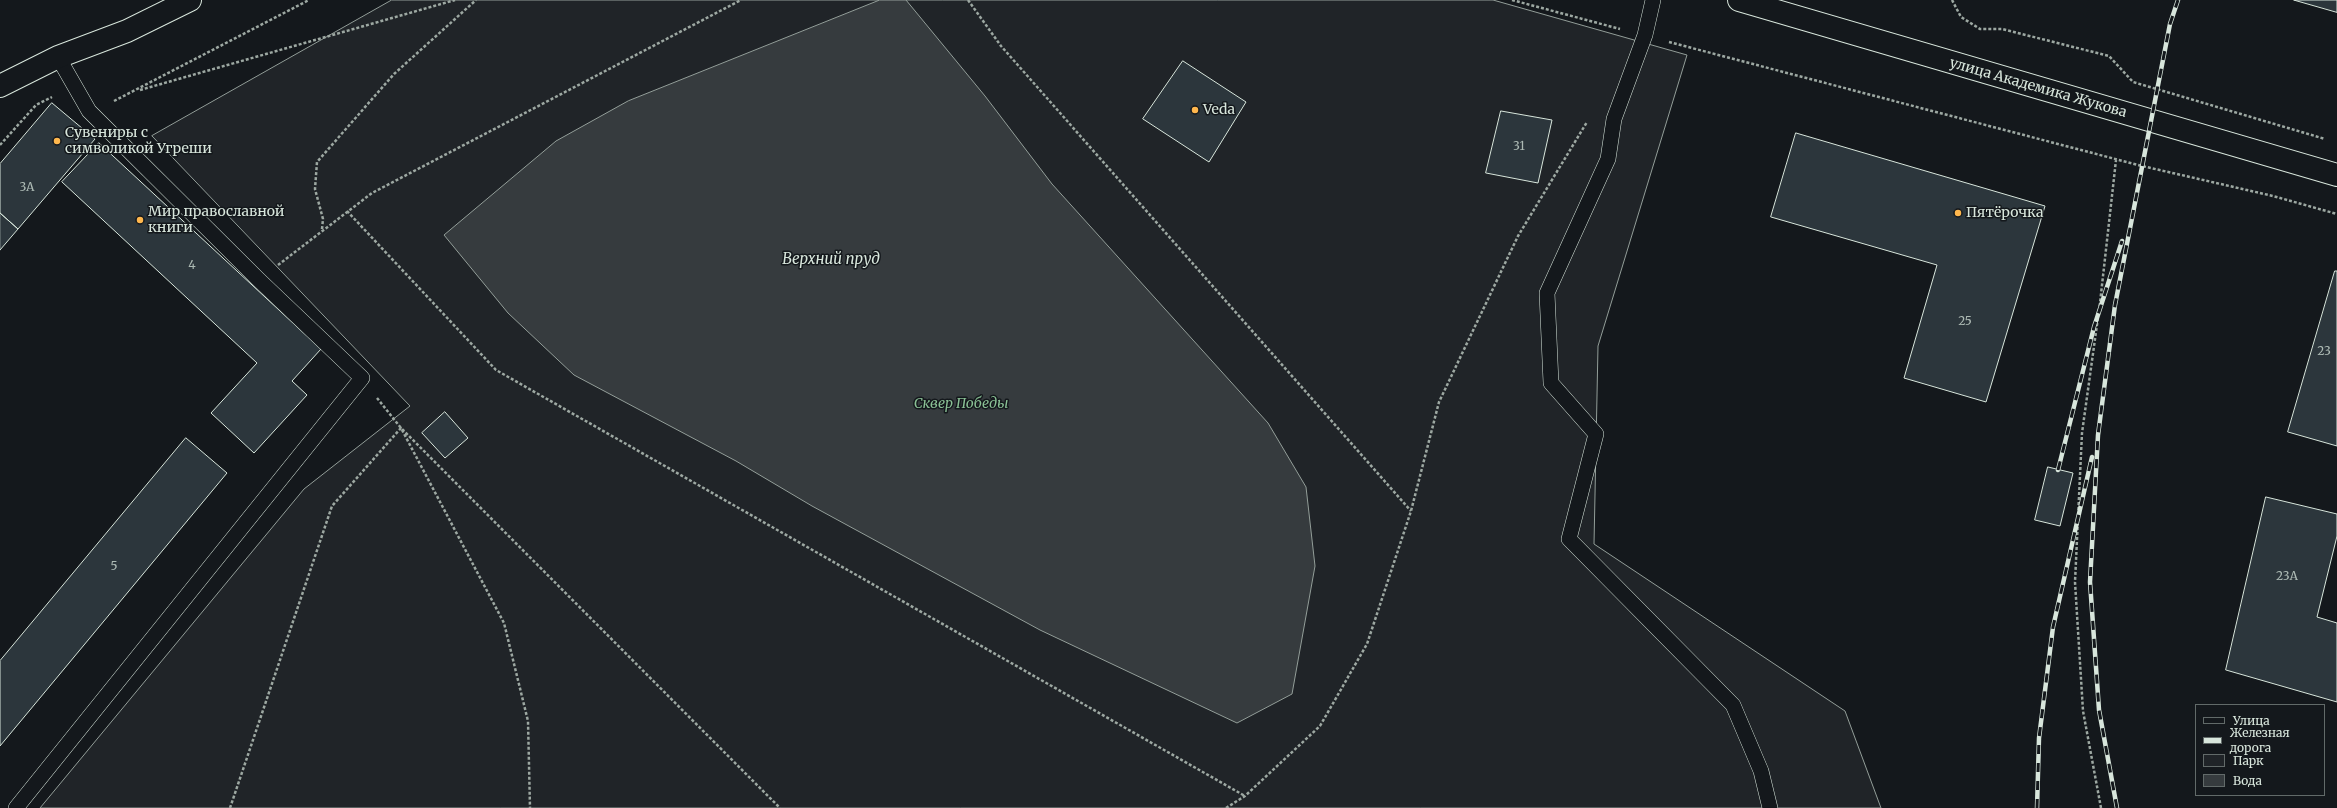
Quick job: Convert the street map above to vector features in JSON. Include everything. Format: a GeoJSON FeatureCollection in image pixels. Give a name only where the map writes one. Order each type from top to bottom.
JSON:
{"type":"FeatureCollection","features":[{"type":"Feature","properties":{"kind":"main road"},"geometry":{"type":"LineString","coordinates":[[0,86],[58,57],[127,31],[190,0]]}},
{"type":"Feature","properties":{"kind":"main road","name":"улица Академика Жукова"},"geometry":{"type":"LineString","coordinates":[[1739,0],[2337,175]]}},
{"type":"Feature","properties":{"kind":"lane"},"geometry":{"type":"LineString","coordinates":[[1653,0],[1645,35],[1614,119],[1608,158],[1547,293],[1552,383],[1596,434],[1569,538],[1733,705],[1761,771],[1770,808]]}},
{"type":"Feature","properties":{"kind":"lane"},"geometry":{"type":"LineString","coordinates":[[16,808],[362,378],[259,280],[89,111],[58,57]]}},
{"type":"Feature","properties":{"kind":"path"},"geometry":{"type":"LineString","coordinates":[[0,145],[36,105],[56,94],[89,111],[134,92],[309,0]]}},
{"type":"Feature","properties":{"kind":"path"},"geometry":{"type":"LineString","coordinates":[[134,92],[455,0]]}},
{"type":"Feature","properties":{"kind":"path"},"geometry":{"type":"LineString","coordinates":[[322,230],[323,219],[315,189],[317,162],[394,74],[476,0]]}},
{"type":"Feature","properties":{"kind":"path"},"geometry":{"type":"LineString","coordinates":[[259,280],[372,193],[741,0]]}},
{"type":"Feature","properties":{"kind":"path"},"geometry":{"type":"LineString","coordinates":[[968,0],[1007,52],[1411,511]]}},
{"type":"Feature","properties":{"kind":"path"},"geometry":{"type":"LineString","coordinates":[[1512,0],[2116,160],[2273,196],[2337,214]]}},
{"type":"Feature","properties":{"kind":"path"},"geometry":{"type":"LineString","coordinates":[[1952,0],[1960,17],[1980,28],[2002,29],[2109,56],[2134,82],[2330,140]]}},
{"type":"Feature","properties":{"kind":"path"},"geometry":{"type":"LineString","coordinates":[[1226,808],[1245,796],[1320,726],[1367,644],[1411,511],[1438,402],[1518,236],[1588,120]]}},
{"type":"Feature","properties":{"kind":"path"},"geometry":{"type":"LineString","coordinates":[[2101,808],[2083,711],[2075,582],[2082,433],[2100,302],[2116,160]]}},
{"type":"Feature","properties":{"kind":"path"},"geometry":{"type":"LineString","coordinates":[[347,211],[496,370],[1245,796]]}},
{"type":"Feature","properties":{"kind":"path"},"geometry":{"type":"LineString","coordinates":[[362,378],[401,428],[780,808]]}},
{"type":"Feature","properties":{"kind":"path"},"geometry":{"type":"LineString","coordinates":[[230,808],[332,506],[401,428]]}},
{"type":"Feature","properties":{"kind":"path"},"geometry":{"type":"LineString","coordinates":[[401,428],[504,623],[528,721],[530,808]]}},
{"type":"Feature","properties":{"kind":"green space","name":"Сквер Победы"},"geometry":{"type":"Polygon","coordinates":[[[392,0],[1493,0],[1687,55],[1598,346],[1594,544],[1845,711],[1881,808],[40,808],[304,489],[410,406],[152,136],[392,0]]]}},
{"type":"Feature","properties":{"kind":"water","name":"Верхний пруд"},"geometry":{"type":"Polygon","coordinates":[[[880,0],[906,0],[985,96],[1052,184],[1268,423],[1306,487],[1315,566],[1292,694],[1237,723],[1040,630],[812,506],[736,461],[574,375],[508,313],[444,235],[556,141],[628,101],[880,0]]]}},
{"type":"Feature","properties":{"kind":"building"},"geometry":{"type":"Polygon","coordinates":[[[2294,0],[2337,0],[2337,12],[2294,0]]]}},
{"type":"Feature","properties":{"kind":"building","name":"Veda"},"geometry":{"type":"Polygon","coordinates":[[[1183,61],[1246,102],[1209,162],[1143,119],[1183,61]]]}},
{"type":"Feature","properties":{"kind":"building"},"geometry":{"type":"Polygon","coordinates":[[[52,103],[95,139],[18,229],[0,213],[0,164],[52,103]]]}},
{"type":"Feature","properties":{"kind":"building"},"geometry":{"type":"Polygon","coordinates":[[[1501,111],[1552,120],[1538,183],[1486,173],[1501,111]]]}},
{"type":"Feature","properties":{"kind":"building"},"geometry":{"type":"Polygon","coordinates":[[[1796,133],[2045,206],[1986,402],[1904,378],[1937,265],[1771,217],[1796,133]]]}},
{"type":"Feature","properties":{"kind":"building"},"geometry":{"type":"Polygon","coordinates":[[[99,143],[321,349],[292,381],[307,395],[254,453],[211,413],[257,363],[62,182],[99,143]]]}},
{"type":"Feature","properties":{"kind":"building"},"geometry":{"type":"Polygon","coordinates":[[[0,213],[18,229],[0,250],[0,213]]]}},
{"type":"Feature","properties":{"kind":"building"},"geometry":{"type":"Polygon","coordinates":[[[2335,271],[2337,271],[2337,446],[2288,432],[2335,271]]]}},
{"type":"Feature","properties":{"kind":"building"},"geometry":{"type":"Polygon","coordinates":[[[445,412],[468,438],[445,458],[422,433],[445,412]]]}},
{"type":"Feature","properties":{"kind":"building"},"geometry":{"type":"Polygon","coordinates":[[[186,438],[227,473],[0,746],[0,661],[186,438]]]}},
{"type":"Feature","properties":{"kind":"building"},"geometry":{"type":"Polygon","coordinates":[[[2048,467],[2073,473],[2060,526],[2035,520],[2048,467]]]}},
{"type":"Feature","properties":{"kind":"building"},"geometry":{"type":"Polygon","coordinates":[[[2266,497],[2337,514],[2337,536],[2317,617],[2337,623],[2337,702],[2226,670],[2266,497]]]}},
{"type":"Feature","properties":{"kind":"railway"},"geometry":{"type":"LineString","coordinates":[[2117,808],[2099,710],[2090,582],[2098,435],[2115,305],[2170,24],[2178,0]]}},
{"type":"Feature","properties":{"kind":"railway"},"geometry":{"type":"LineString","coordinates":[[2058,470],[2094,327],[2122,241]]}},
{"type":"Feature","properties":{"kind":"railway"},"geometry":{"type":"LineString","coordinates":[[2037,808],[2039,738],[2053,627],[2092,457]]}},
{"type":"Feature","properties":{"kind":"place","name":"Veda"},"geometry":{"type":"Point","coordinates":[1195,110]}},
{"type":"Feature","properties":{"kind":"place","name":"Сувениры с символикой Угреши"},"geometry":{"type":"Point","coordinates":[57,141]}},
{"type":"Feature","properties":{"kind":"place","name":"Пятёрочка"},"geometry":{"type":"Point","coordinates":[1958,213]}},
{"type":"Feature","properties":{"kind":"place","name":"Мир православной книги"},"geometry":{"type":"Point","coordinates":[140,220]}}]}
